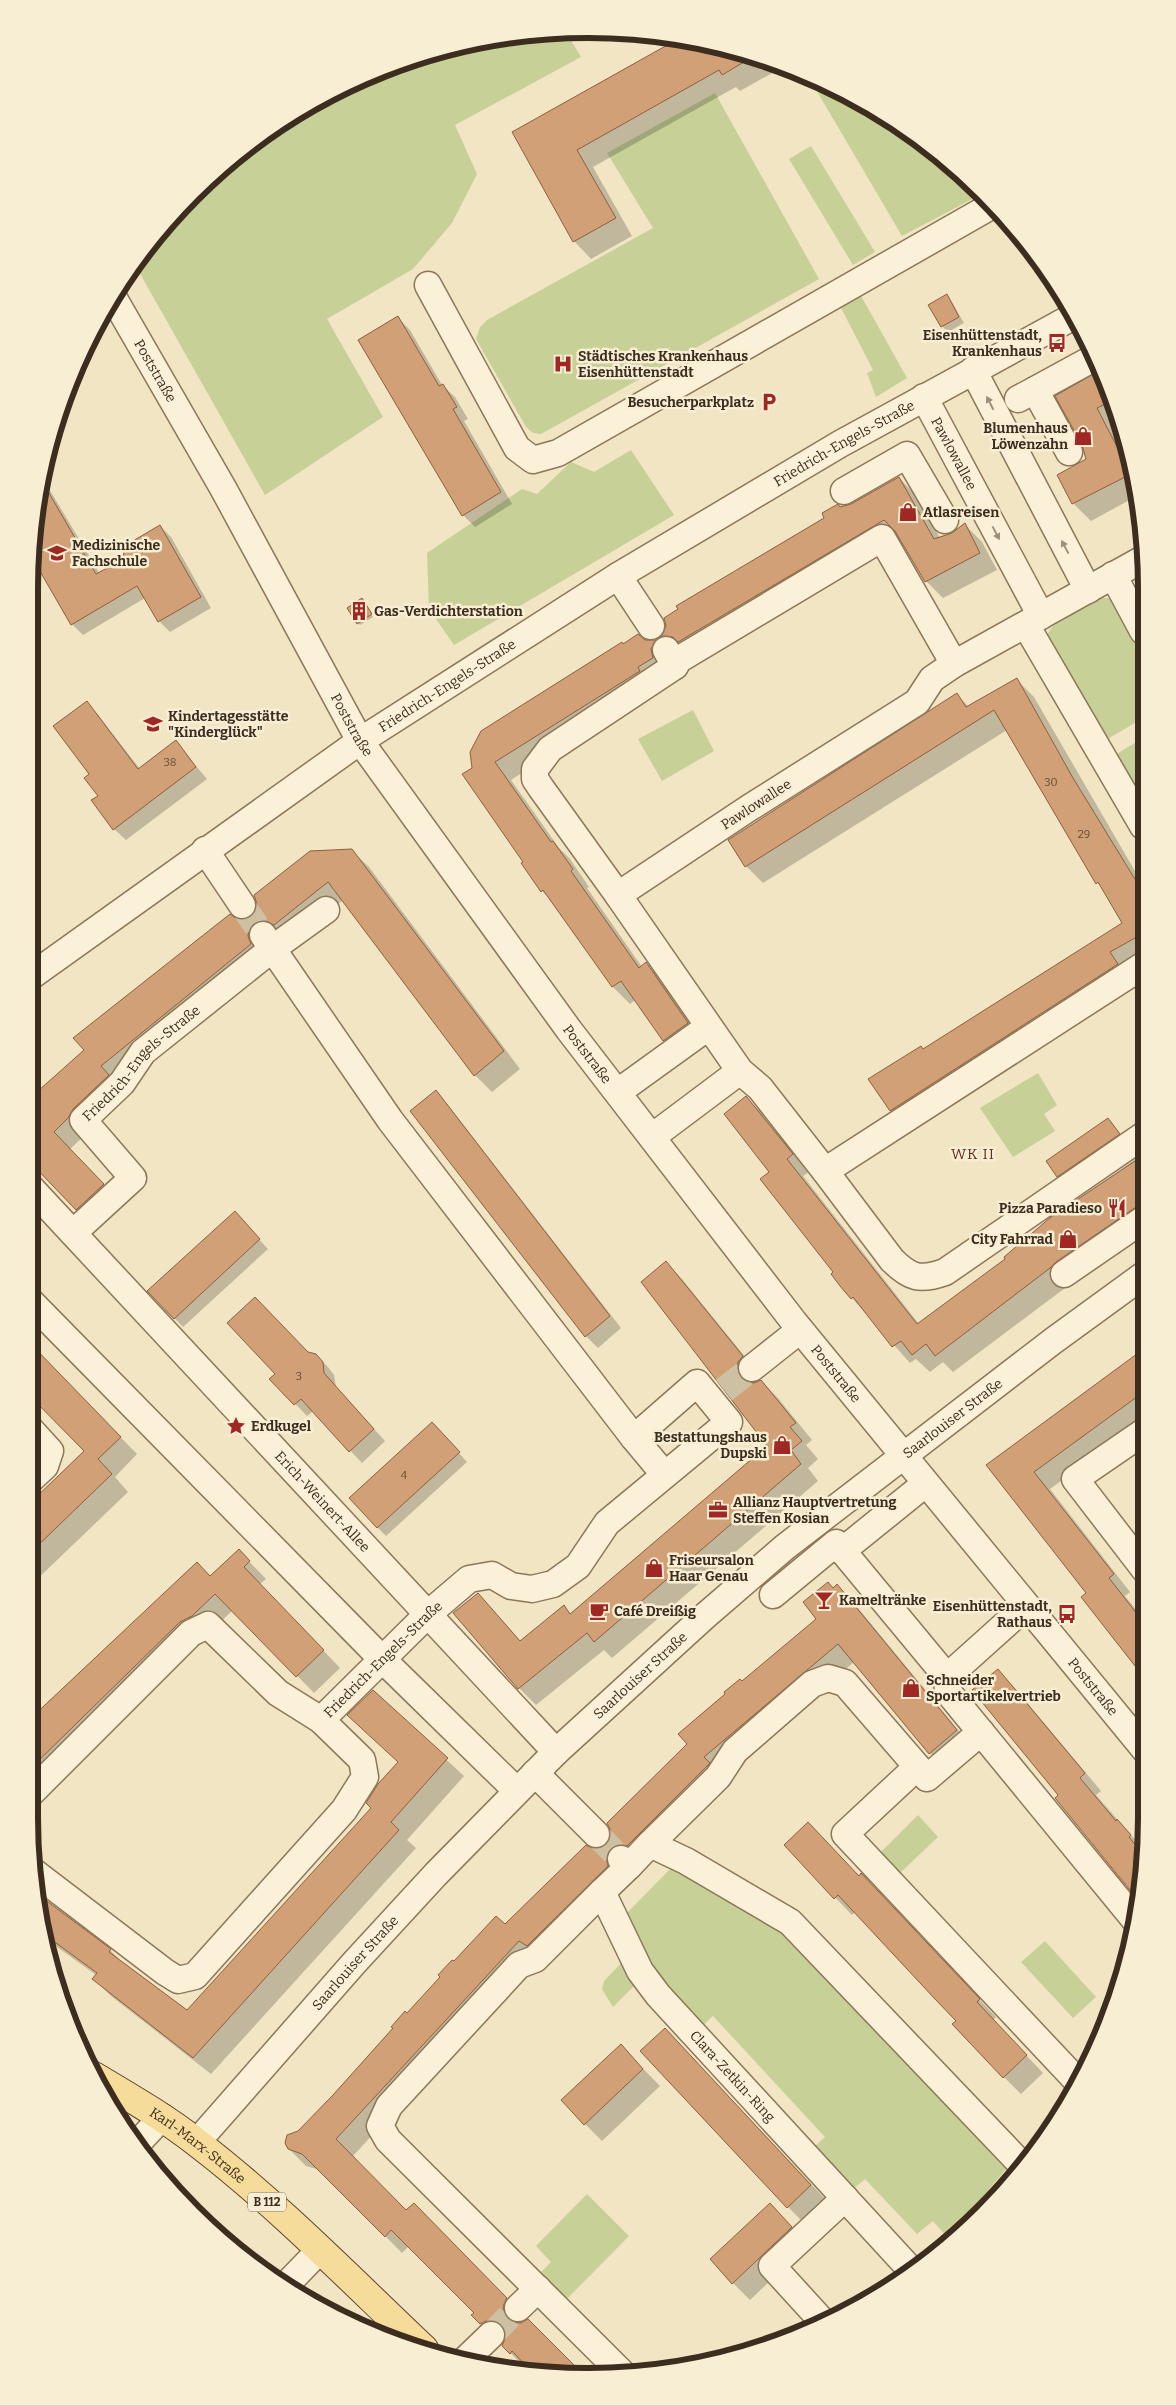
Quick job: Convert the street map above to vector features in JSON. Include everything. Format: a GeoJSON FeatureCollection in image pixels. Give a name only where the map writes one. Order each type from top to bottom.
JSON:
{"type":"FeatureCollection","features":[{"type":"Feature","properties":{"kind":"main road","name":"Karl-Marx-Straße"},"geometry":{"type":"LineString","coordinates":[[107,2084],[197,2142],[258,2194],[413,2339]]}},
{"type":"Feature","properties":{"kind":"street"},"geometry":{"type":"LineString","coordinates":[[428,285],[517,448],[532,460],[558,453],[986,208]]}},
{"type":"Feature","properties":{"kind":"street","name":"Poststraße"},"geometry":{"type":"LineString","coordinates":[[116,304],[222,488],[360,741],[491,925],[800,1330],[1138,1741]]}},
{"type":"Feature","properties":{"kind":"street","name":"Friedrich-Engels-Straße"},"geometry":{"type":"LineString","coordinates":[[38,971],[360,741],[618,576],[840,444],[1068,319]]}},
{"type":"Feature","properties":{"kind":"street"},"geometry":{"type":"LineString","coordinates":[[1069,452],[1027,394],[1089,360]]}},
{"type":"Feature","properties":{"kind":"street"},"geometry":{"type":"LineString","coordinates":[[973,370],[1088,590]]}},
{"type":"Feature","properties":{"kind":"street","name":"Pawlowallee"},"geometry":{"type":"LineString","coordinates":[[924,397],[1033,620],[1138,817]]}},
{"type":"Feature","properties":{"kind":"street"},"geometry":{"type":"LineString","coordinates":[[844,491],[908,455],[945,520]]}},
{"type":"Feature","properties":{"kind":"street"},"geometry":{"type":"LineString","coordinates":[[954,664],[882,538],[678,660],[670,658],[550,749],[534,768],[535,779],[740,1071],[760,1088],[892,1260],[903,1271],[917,1277],[930,1278],[952,1267],[1138,1139]]}},
{"type":"Feature","properties":{"kind":"street","name":"Pawlowallee"},"geometry":{"type":"LineString","coordinates":[[618,895],[749,808],[918,702],[932,680],[954,664],[1137,562]]}},
{"type":"Feature","properties":{"kind":"street"},"geometry":{"type":"LineString","coordinates":[[1113,575],[1138,622]]}},
{"type":"Feature","properties":{"kind":"street"},"geometry":{"type":"LineString","coordinates":[[618,576],[651,626]]}},
{"type":"Feature","properties":{"kind":"street"},"geometry":{"type":"LineString","coordinates":[[205,850],[242,905]]}},
{"type":"Feature","properties":{"kind":"street","name":"Friedrich-Engels-Straße"},"geometry":{"type":"LineString","coordinates":[[73,1233],[133,1178],[83,1120],[122,1083],[143,1052],[267,942],[326,910]]}},
{"type":"Feature","properties":{"kind":"street"},"geometry":{"type":"LineString","coordinates":[[267,942],[390,1120],[580,1365],[634,1438],[664,1474]]}},
{"type":"Feature","properties":{"kind":"street"},"geometry":{"type":"LineString","coordinates":[[825,1171],[1138,976]]}},
{"type":"Feature","properties":{"kind":"street"},"geometry":{"type":"LineString","coordinates":[[618,1092],[708,1027]]}},
{"type":"Feature","properties":{"kind":"street"},"geometry":{"type":"LineString","coordinates":[[652,1137],[740,1071]]}},
{"type":"Feature","properties":{"kind":"street","name":"Erich-Weinert-Allee"},"geometry":{"type":"LineString","coordinates":[[38,1196],[556,1752]]}},
{"type":"Feature","properties":{"kind":"street"},"geometry":{"type":"LineString","coordinates":[[1064,1274],[1138,1223]]}},
{"type":"Feature","properties":{"kind":"street","name":"Saarlouiser Straße"},"geometry":{"type":"LineString","coordinates":[[197,2142],[354,1963],[556,1752],[705,1616],[779,1552],[1053,1341],[1138,1278]]}},
{"type":"Feature","properties":{"kind":"street"},"geometry":{"type":"LineString","coordinates":[[38,1309],[383,1660],[517,1791]]}},
{"type":"Feature","properties":{"kind":"street"},"geometry":{"type":"LineString","coordinates":[[752,1368],[800,1330]]}},
{"type":"Feature","properties":{"kind":"street","name":"Friedrich-Engels-Straße"},"geometry":{"type":"LineString","coordinates":[[41,1877],[165,1972],[178,1980],[195,1976],[344,1810],[365,1777],[362,1760],[321,1720],[428,1614],[469,1579],[492,1575],[511,1586],[532,1589],[553,1584],[578,1566],[607,1523],[729,1422],[718,1395],[697,1383],[634,1438]]}},
{"type":"Feature","properties":{"kind":"street"},"geometry":{"type":"LineString","coordinates":[[1138,1436],[1076,1479],[1138,1561]]}},
{"type":"Feature","properties":{"kind":"street"},"geometry":{"type":"LineString","coordinates":[[38,1438],[50,1451],[45,1466],[38,1473]]}},
{"type":"Feature","properties":{"kind":"street"},"geometry":{"type":"LineString","coordinates":[[842,1551],[925,1484]]}},
{"type":"Feature","properties":{"kind":"street"},"geometry":{"type":"LineString","coordinates":[[773,1596],[836,1543],[947,1677],[948,1692],[1130,1914]]}},
{"type":"Feature","properties":{"kind":"street"},"geometry":{"type":"LineString","coordinates":[[947,1677],[1026,1606]]}},
{"type":"Feature","properties":{"kind":"street"},"geometry":{"type":"LineString","coordinates":[[38,1786],[191,1633],[208,1625],[278,1694],[321,1720]]}},
{"type":"Feature","properties":{"kind":"street"},"geometry":{"type":"LineString","coordinates":[[615,2366],[388,2140],[380,2126],[389,2106],[519,1966],[535,1959],[602,1892],[625,1862],[650,1844],[718,1776],[736,1751],[812,1684],[828,1678],[845,1683],[927,1778],[981,1732]]}},
{"type":"Feature","properties":{"kind":"street"},"geometry":{"type":"LineString","coordinates":[[917,1767],[845,1834],[1073,2077]]}},
{"type":"Feature","properties":{"kind":"street"},"geometry":{"type":"LineString","coordinates":[[535,1773],[596,1834]]}},
{"type":"Feature","properties":{"kind":"street"},"geometry":{"type":"LineString","coordinates":[[650,1844],[686,1861],[790,1922],[1018,2161]]}},
{"type":"Feature","properties":{"kind":"street","name":"Clara-Zetkin-Ring"},"geometry":{"type":"LineString","coordinates":[[602,1892],[640,1970],[658,1995],[907,2266]]}},
{"type":"Feature","properties":{"kind":"street"},"geometry":{"type":"LineString","coordinates":[[142,2139],[162,2118]]}},
{"type":"Feature","properties":{"kind":"street"},"geometry":{"type":"LineString","coordinates":[[818,2317],[772,2266],[846,2198]]}},
{"type":"Feature","properties":{"kind":"street"},"geometry":{"type":"LineString","coordinates":[[291,2280],[319,2251]]}},
{"type":"Feature","properties":{"kind":"street"},"geometry":{"type":"LineString","coordinates":[[518,2308],[538,2289]]}},
{"type":"Feature","properties":{"kind":"street"},"geometry":{"type":"LineString","coordinates":[[471,2355],[491,2335]]}},
{"type":"Feature","properties":{"kind":"green space"},"geometry":{"type":"Polygon","coordinates":[[[570,39],[581,57],[455,125],[477,174],[452,223],[413,269],[327,319],[383,417],[265,495],[138,271],[174,225],[225,174],[282,130],[313,111],[377,79],[446,56],[516,42],[570,39]]]}},
{"type":"Feature","properties":{"kind":"green space"},"geometry":{"type":"Polygon","coordinates":[[[814,86],[863,111],[894,130],[951,174],[975,197],[902,236],[814,86]]]}},
{"type":"Feature","properties":{"kind":"green space"},"geometry":{"type":"Polygon","coordinates":[[[715,93],[819,279],[541,434],[533,433],[526,427],[476,339],[480,327],[487,320],[653,228],[607,153],[715,93]]]}},
{"type":"Feature","properties":{"kind":"green space"},"geometry":{"type":"Polygon","coordinates":[[[811,146],[875,252],[853,265],[789,159],[811,146]]]}},
{"type":"Feature","properties":{"kind":"green space"},"geometry":{"type":"Polygon","coordinates":[[[860,294],[907,378],[876,397],[867,373],[873,370],[839,304],[860,294]]]}},
{"type":"Feature","properties":{"kind":"green space"},"geometry":{"type":"Polygon","coordinates":[[[631,450],[674,515],[454,645],[429,609],[427,553],[522,489],[537,494],[571,462],[594,472],[631,450]]]}},
{"type":"Feature","properties":{"kind":"green space"},"geometry":{"type":"Polygon","coordinates":[[[1097,598],[1113,598],[1122,608],[1138,638],[1138,721],[1106,740],[1115,755],[1138,741],[1138,800],[1050,649],[1046,636],[1053,626],[1097,598]]]}},
{"type":"Feature","properties":{"kind":"green space"},"geometry":{"type":"Polygon","coordinates":[[[693,710],[714,751],[662,781],[638,739],[693,710]]]}},
{"type":"Feature","properties":{"kind":"green space"},"geometry":{"type":"Polygon","coordinates":[[[1038,1073],[1057,1105],[1044,1114],[1055,1131],[1013,1157],[980,1108],[1038,1073]]]}},
{"type":"Feature","properties":{"kind":"green space"},"geometry":{"type":"Polygon","coordinates":[[[918,1815],[938,1837],[900,1873],[880,1853],[918,1815]]]}},
{"type":"Feature","properties":{"kind":"green space"},"geometry":{"type":"Polygon","coordinates":[[[675,1864],[782,1927],[1008,2167],[989,2189],[989,2194],[946,2235],[933,2221],[917,2234],[865,2179],[852,2190],[812,2149],[825,2137],[713,2016],[700,2028],[649,1971],[622,1918],[675,1864]]]}},
{"type":"Feature","properties":{"kind":"green space"},"geometry":{"type":"Polygon","coordinates":[[[1045,1941],[1096,1997],[1073,2018],[1021,1962],[1045,1941]]]}},
{"type":"Feature","properties":{"kind":"green space"},"geometry":{"type":"Polygon","coordinates":[[[624,1960],[636,1984],[613,2007],[602,1989],[604,1981],[624,1960]]]}},
{"type":"Feature","properties":{"kind":"green space"},"geometry":{"type":"Polygon","coordinates":[[[587,2194],[629,2236],[567,2299],[541,2272],[551,2262],[536,2246],[587,2194]]]}},
{"type":"Feature","properties":{"kind":"building"},"geometry":{"type":"Polygon","coordinates":[[[670,44],[746,61],[722,75],[719,70],[577,150],[616,218],[573,242],[512,132],[670,44]]]}},
{"type":"Feature","properties":{"kind":"building"},"geometry":{"type":"Polygon","coordinates":[[[947,294],[959,317],[941,327],[928,305],[947,294]]]}},
{"type":"Feature","properties":{"kind":"building"},"geometry":{"type":"Polygon","coordinates":[[[398,316],[439,386],[443,384],[457,407],[453,409],[501,492],[462,516],[358,340],[398,316]]]}},
{"type":"Feature","properties":{"kind":"building"},"geometry":{"type":"Polygon","coordinates":[[[1095,373],[1106,404],[1097,408],[1123,458],[1127,476],[1072,504],[1057,475],[1086,459],[1082,445],[1055,396],[1095,373]]]}},
{"type":"Feature","properties":{"kind":"building"},"geometry":{"type":"Polygon","coordinates":[[[899,477],[934,539],[952,533],[965,523],[980,553],[925,582],[895,531],[884,520],[678,642],[673,637],[661,636],[666,626],[664,618],[678,609],[676,606],[824,518],[822,513],[838,504],[840,507],[851,504],[899,477]]]}},
{"type":"Feature","properties":{"kind":"building","name":"Medizinische Fachschule"},"geometry":{"type":"Polygon","coordinates":[[[47,489],[96,574],[122,560],[126,545],[160,525],[201,597],[158,622],[137,586],[71,625],[39,569],[42,516],[47,489]]]}},
{"type":"Feature","properties":{"kind":"building","name":"Gas-Verdichterstation"},"geometry":{"type":"Polygon","coordinates":[[[362,598],[372,614],[357,624],[347,608],[362,598]]]}},
{"type":"Feature","properties":{"kind":"building"},"geometry":{"type":"Polygon","coordinates":[[[638,634],[645,640],[656,640],[651,649],[653,658],[638,667],[640,671],[495,762],[551,842],[553,841],[573,869],[571,871],[639,968],[646,962],[688,1023],[663,1041],[621,981],[612,987],[543,890],[541,892],[521,863],[523,862],[462,774],[472,768],[470,752],[481,731],[622,642],[623,644],[638,634]]]}},
{"type":"Feature","properties":{"kind":"building"},"geometry":{"type":"Polygon","coordinates":[[[1017,678],[1073,778],[1138,884],[1138,936],[1110,952],[1118,964],[890,1111],[868,1079],[921,1046],[923,1049],[1122,923],[1098,882],[1096,884],[994,710],[745,867],[728,840],[957,693],[966,707],[1017,678]]]}},
{"type":"Feature","properties":{"kind":"building"},"geometry":{"type":"Polygon","coordinates":[[[87,701],[138,769],[176,740],[196,767],[113,830],[91,800],[98,796],[84,778],[89,774],[53,726],[87,701]]]}},
{"type":"Feature","properties":{"kind":"building"},"geometry":{"type":"Polygon","coordinates":[[[352,849],[504,1051],[474,1076],[328,882],[274,925],[262,920],[254,923],[249,929],[248,936],[251,944],[101,1066],[109,1075],[73,1109],[68,1118],[54,1132],[104,1184],[76,1210],[38,1170],[38,1091],[84,1050],[73,1038],[230,914],[235,918],[243,920],[251,917],[255,912],[257,904],[254,895],[310,851],[352,849]]]}},
{"type":"Feature","properties":{"kind":"building"},"geometry":{"type":"Polygon","coordinates":[[[436,1090],[610,1316],[585,1337],[410,1111],[436,1090]]]}},
{"type":"Feature","properties":{"kind":"building"},"geometry":{"type":"Polygon","coordinates":[[[746,1096],[793,1154],[787,1159],[917,1324],[1005,1259],[1004,1257],[1051,1217],[1138,1159],[1138,1206],[1056,1262],[935,1356],[926,1344],[912,1355],[901,1341],[892,1347],[853,1297],[851,1299],[840,1286],[831,1274],[833,1272],[760,1179],[769,1172],[724,1114],[746,1096]]]}},
{"type":"Feature","properties":{"kind":"building"},"geometry":{"type":"Polygon","coordinates":[[[1108,1118],[1120,1134],[1057,1177],[1046,1161],[1108,1118]]]}},
{"type":"Feature","properties":{"kind":"building"},"geometry":{"type":"Polygon","coordinates":[[[235,1211],[260,1239],[174,1319],[147,1291],[235,1211]]]}},
{"type":"Feature","properties":{"kind":"building"},"geometry":{"type":"Polygon","coordinates":[[[666,1261],[743,1356],[738,1362],[737,1370],[741,1378],[747,1382],[754,1383],[761,1380],[796,1423],[790,1427],[802,1441],[791,1450],[801,1464],[594,1642],[587,1633],[518,1689],[453,1613],[478,1593],[520,1641],[564,1605],[570,1614],[767,1446],[641,1282],[666,1261]]]}},
{"type":"Feature","properties":{"kind":"building"},"geometry":{"type":"Polygon","coordinates":[[[255,1297],[308,1352],[316,1354],[323,1362],[324,1373],[374,1429],[349,1452],[301,1399],[294,1405],[269,1379],[275,1374],[227,1323],[255,1297]]]}},
{"type":"Feature","properties":{"kind":"building"},"geometry":{"type":"Polygon","coordinates":[[[38,1351],[121,1437],[98,1459],[112,1474],[38,1545],[38,1495],[84,1451],[38,1404],[38,1351]]]}},
{"type":"Feature","properties":{"kind":"building"},"geometry":{"type":"Polygon","coordinates":[[[1138,1353],[1138,1396],[1034,1472],[1114,1574],[1109,1578],[1138,1615],[1138,1670],[1081,1597],[1086,1593],[986,1465],[1138,1353]]]}},
{"type":"Feature","properties":{"kind":"building"},"geometry":{"type":"Polygon","coordinates":[[[432,1422],[460,1452],[377,1528],[349,1498],[432,1422]]]}},
{"type":"Feature","properties":{"kind":"building"},"geometry":{"type":"Polygon","coordinates":[[[239,1549],[250,1561],[244,1567],[324,1650],[296,1677],[215,1594],[192,1616],[180,1622],[38,1761],[38,1712],[197,1562],[210,1576],[239,1549]]]}},
{"type":"Feature","properties":{"kind":"building"},"geometry":{"type":"Polygon","coordinates":[[[828,1582],[833,1588],[837,1584],[957,1730],[929,1754],[838,1644],[704,1757],[710,1763],[627,1846],[617,1845],[610,1849],[606,1857],[608,1866],[527,1946],[519,1941],[336,2139],[406,2210],[414,2203],[507,2298],[503,2311],[508,2319],[521,2323],[528,2319],[576,2367],[524,2364],[512,2351],[510,2354],[502,2346],[506,2332],[501,2324],[488,2320],[480,2324],[471,2315],[474,2313],[391,2230],[385,2237],[302,2154],[288,2149],[285,2143],[287,2135],[298,2131],[333,2095],[393,2028],[391,2027],[405,2011],[407,2013],[440,1977],[438,1975],[452,1960],[454,1961],[496,1916],[505,1924],[586,1845],[599,1849],[607,1844],[611,1831],[607,1823],[687,1744],[678,1734],[725,1694],[724,1692],[740,1679],[742,1681],[816,1619],[803,1602],[828,1582]]]}},
{"type":"Feature","properties":{"kind":"building"},"geometry":{"type":"Polygon","coordinates":[[[998,1669],[1085,1773],[1080,1778],[1116,1821],[1117,1819],[1131,1835],[1129,1837],[1137,1847],[1133,1894],[1055,1798],[1058,1795],[972,1690],[998,1669]]]}},
{"type":"Feature","properties":{"kind":"building"},"geometry":{"type":"Polygon","coordinates":[[[373,1690],[448,1758],[391,1822],[399,1830],[193,2058],[92,1979],[97,1973],[52,1940],[44,1899],[111,1949],[109,1952],[187,2010],[371,1808],[366,1803],[378,1784],[398,1762],[347,1715],[373,1690]]]}},
{"type":"Feature","properties":{"kind":"building"},"geometry":{"type":"Polygon","coordinates":[[[808,1822],[859,1876],[861,1873],[980,1999],[977,2002],[1027,2055],[1003,2078],[952,2024],[956,2021],[838,1895],[834,1899],[784,1845],[808,1822]]]}},
{"type":"Feature","properties":{"kind":"building"},"geometry":{"type":"Polygon","coordinates":[[[665,2028],[811,2185],[787,2208],[640,2051],[665,2028]]]}},
{"type":"Feature","properties":{"kind":"building"},"geometry":{"type":"Polygon","coordinates":[[[621,2044],[643,2069],[584,2125],[561,2100],[621,2044]]]}},
{"type":"Feature","properties":{"kind":"building"},"geometry":{"type":"Polygon","coordinates":[[[770,2203],[792,2227],[732,2284],[710,2259],[770,2203]]]}},
{"type":"Feature","properties":{"kind":"tunnel"},"geometry":{"type":"LineString","coordinates":[[242,905],[263,935]]}},
{"type":"Feature","properties":{"kind":"tunnel"},"geometry":{"type":"LineString","coordinates":[[724,1390],[752,1368]]}},
{"type":"Feature","properties":{"kind":"tunnel"},"geometry":{"type":"LineString","coordinates":[[596,1834],[621,1859]]}},
{"type":"Feature","properties":{"kind":"tunnel"},"geometry":{"type":"LineString","coordinates":[[491,2335],[518,2308]]}},
{"type":"Feature","properties":{"kind":"place","name":"Eisenhüttenstadt, Krankenhaus"},"geometry":{"type":"Point","coordinates":[1057,343]}},
{"type":"Feature","properties":{"kind":"place","name":"Städtisches Krankenhaus Eisenhüttenstadt"},"geometry":{"type":"Point","coordinates":[563,364]}},
{"type":"Feature","properties":{"kind":"place","name":"Besucherparkplatz"},"geometry":{"type":"Point","coordinates":[769,402]}},
{"type":"Feature","properties":{"kind":"place","name":"Blumenhaus Löwenzahn"},"geometry":{"type":"Point","coordinates":[1083,436]}},
{"type":"Feature","properties":{"kind":"place","name":"Atlasreisen"},"geometry":{"type":"Point","coordinates":[908,512]}},
{"type":"Feature","properties":{"kind":"place","name":"Medizinische Fachschule"},"geometry":{"type":"Point","coordinates":[57,553]}},
{"type":"Feature","properties":{"kind":"place","name":"Gas-Verdichterstation"},"geometry":{"type":"Point","coordinates":[359,611]}},
{"type":"Feature","properties":{"kind":"place","name":"Kindertagesstätte \"Kinderglück\""},"geometry":{"type":"Point","coordinates":[153,724]}},
{"type":"Feature","properties":{"kind":"place","name":"Pizza Paradieso"},"geometry":{"type":"Point","coordinates":[1117,1208]}},
{"type":"Feature","properties":{"kind":"place","name":"City Fahrrad"},"geometry":{"type":"Point","coordinates":[1068,1239]}},
{"type":"Feature","properties":{"kind":"place","name":"Erdkugel"},"geometry":{"type":"Point","coordinates":[236,1426]}},
{"type":"Feature","properties":{"kind":"place","name":"Bestattungshaus Dupski"},"geometry":{"type":"Point","coordinates":[782,1445]}},
{"type":"Feature","properties":{"kind":"place","name":"Allianz Hauptvertretung Steffen Kosian"},"geometry":{"type":"Point","coordinates":[718,1510]}},
{"type":"Feature","properties":{"kind":"place","name":"Friseursalon Haar Genau"},"geometry":{"type":"Point","coordinates":[654,1568]}},
{"type":"Feature","properties":{"kind":"place","name":"Kameltränke"},"geometry":{"type":"Point","coordinates":[824,1600]}},
{"type":"Feature","properties":{"kind":"place","name":"Café Dreißig"},"geometry":{"type":"Point","coordinates":[599,1611]}},
{"type":"Feature","properties":{"kind":"place","name":"Eisenhüttenstadt, Rathaus"},"geometry":{"type":"Point","coordinates":[1067,1614]}},
{"type":"Feature","properties":{"kind":"place","name":"Schneider Sportartikelvertrieb"},"geometry":{"type":"Point","coordinates":[911,1688]}},
{"type":"Feature","properties":{"kind":"district","name":"WK II"},"geometry":{"type":"Point","coordinates":[973,1154]}}]}
